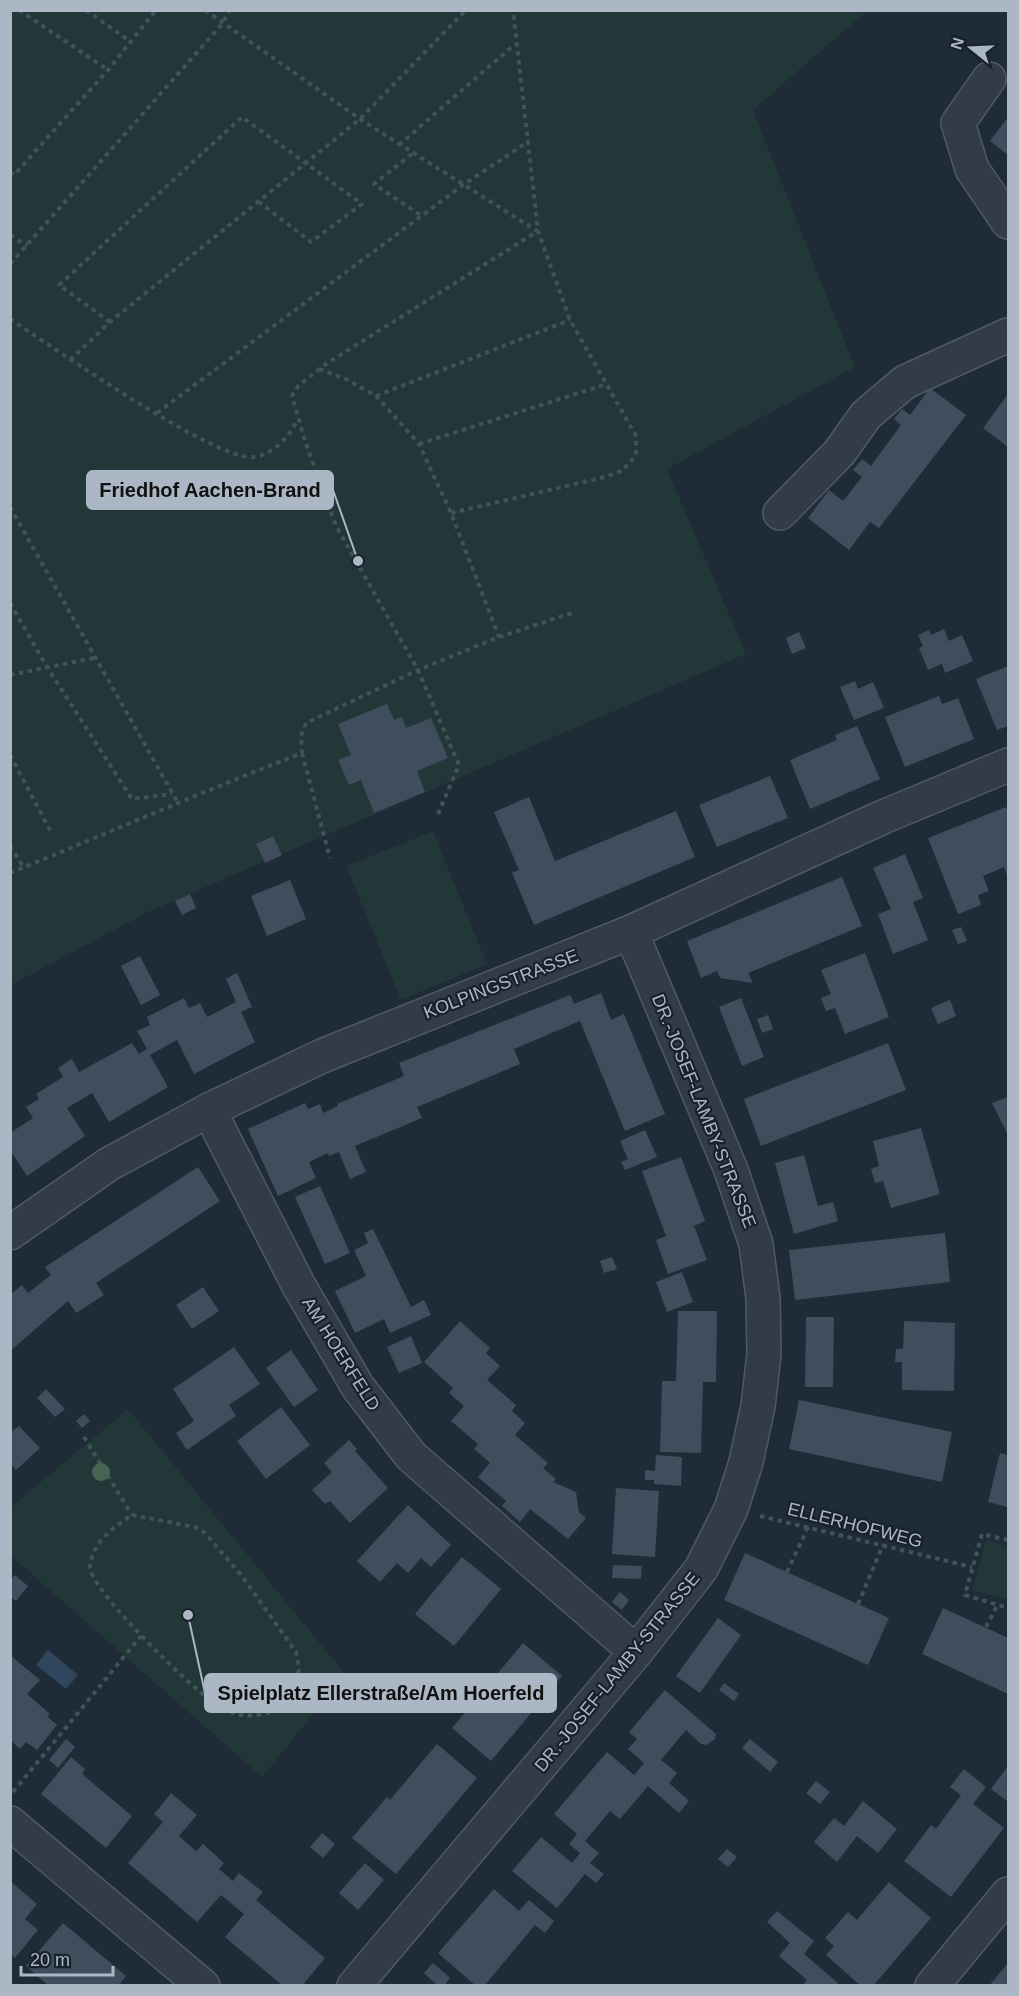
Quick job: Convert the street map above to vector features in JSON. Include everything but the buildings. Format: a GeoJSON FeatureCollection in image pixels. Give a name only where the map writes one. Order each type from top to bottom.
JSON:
{"type":"FeatureCollection","features":[{"type":"Feature","properties":{"kind":"street"},"geometry":{"type":"LineString","coordinates":[[989,79],[958,123],[972,169],[1008,222]]}},
{"type":"Feature","properties":{"kind":"street"},"geometry":{"type":"LineString","coordinates":[[780,513],[839,453],[866,415],[905,382],[1008,335]]}},
{"type":"Feature","properties":{"kind":"street","name":"KOLPINGSTRASSE"},"geometry":{"type":"LineString","coordinates":[[10,1233],[109,1164],[209,1110],[398,1024],[631,932],[883,817],[1008,765]]}},
{"type":"Feature","properties":{"kind":"street","name":"DR.-JOSEF-LAMBY-STRASSE"},"geometry":{"type":"LineString","coordinates":[[354,1986],[636,1652],[701,1569],[730,1509],[746,1462],[758,1406],[764,1354],[763,1298],[756,1244],[731,1170],[631,932]]}},
{"type":"Feature","properties":{"kind":"street","name":"AM HOERFELD"},"geometry":{"type":"LineString","coordinates":[[209,1110],[298,1286],[358,1387],[411,1456],[636,1652]]}},
{"type":"Feature","properties":{"kind":"street"},"geometry":{"type":"LineString","coordinates":[[10,1823],[203,1986]]}},
{"type":"Feature","properties":{"kind":"street"},"geometry":{"type":"LineString","coordinates":[[932,1986],[1008,1894]]}},
{"type":"Feature","properties":{"kind":"path"},"geometry":{"type":"LineString","coordinates":[[19,10],[108,70]]}},
{"type":"Feature","properties":{"kind":"path"},"geometry":{"type":"LineString","coordinates":[[86,10],[131,42]]}},
{"type":"Feature","properties":{"kind":"path"},"geometry":{"type":"LineString","coordinates":[[10,172],[14,175],[108,70],[156,10]]}},
{"type":"Feature","properties":{"kind":"path"},"geometry":{"type":"LineString","coordinates":[[205,10],[412,154],[537,231]]}},
{"type":"Feature","properties":{"kind":"path"},"geometry":{"type":"LineString","coordinates":[[10,264],[223,23],[230,10]]}},
{"type":"Feature","properties":{"kind":"path"},"geometry":{"type":"LineString","coordinates":[[70,360],[110,322],[360,119],[466,10]]}},
{"type":"Feature","properties":{"kind":"path"},"geometry":{"type":"LineString","coordinates":[[451,513],[622,471],[636,455],[636,436],[570,320],[537,231],[530,141],[515,44],[513,10]]}},
{"type":"Feature","properties":{"kind":"path"},"geometry":{"type":"LineString","coordinates":[[399,145],[515,44]]}},
{"type":"Feature","properties":{"kind":"path"},"geometry":{"type":"LineString","coordinates":[[110,322],[59,285],[242,117],[362,204],[311,242],[259,202]]}},
{"type":"Feature","properties":{"kind":"path"},"geometry":{"type":"LineString","coordinates":[[157,413],[463,185],[530,141]]}},
{"type":"Feature","properties":{"kind":"path"},"geometry":{"type":"LineString","coordinates":[[412,154],[374,184],[422,216]]}},
{"type":"Feature","properties":{"kind":"path"},"geometry":{"type":"LineString","coordinates":[[438,814],[459,765],[418,669],[336,526],[297,418],[294,392],[319,369],[537,231]]}},
{"type":"Feature","properties":{"kind":"path"},"geometry":{"type":"LineString","coordinates":[[10,235],[27,246]]}},
{"type":"Feature","properties":{"kind":"path"},"geometry":{"type":"LineString","coordinates":[[10,319],[70,360],[157,413],[221,447],[253,458],[284,440],[297,418]]}},
{"type":"Feature","properties":{"kind":"path"},"geometry":{"type":"LineString","coordinates":[[376,396],[570,320]]}},
{"type":"Feature","properties":{"kind":"path"},"geometry":{"type":"LineString","coordinates":[[319,369],[346,379],[376,396],[419,444],[451,513],[499,637]]}},
{"type":"Feature","properties":{"kind":"path"},"geometry":{"type":"LineString","coordinates":[[419,444],[607,384]]}},
{"type":"Feature","properties":{"kind":"path"},"geometry":{"type":"LineString","coordinates":[[10,507],[178,803]]}},
{"type":"Feature","properties":{"kind":"path"},"geometry":{"type":"LineString","coordinates":[[10,603],[47,667],[132,799],[172,794]]}},
{"type":"Feature","properties":{"kind":"path"},"geometry":{"type":"LineString","coordinates":[[330,858],[302,753],[301,736],[306,723],[418,669],[499,637],[575,612]]}},
{"type":"Feature","properties":{"kind":"path"},"geometry":{"type":"LineString","coordinates":[[10,675],[94,658]]}},
{"type":"Feature","properties":{"kind":"path"},"geometry":{"type":"LineString","coordinates":[[10,873],[302,753]]}},
{"type":"Feature","properties":{"kind":"path"},"geometry":{"type":"LineString","coordinates":[[10,755],[51,832]]}},
{"type":"Feature","properties":{"kind":"path"},"geometry":{"type":"LineString","coordinates":[[10,846],[24,868]]}},
{"type":"Feature","properties":{"kind":"path"},"geometry":{"type":"LineString","coordinates":[[84,1437],[132,1515]]}},
{"type":"Feature","properties":{"kind":"path","name":"ELLERHOFWEG"},"geometry":{"type":"LineString","coordinates":[[730,1509],[972,1567]]}},
{"type":"Feature","properties":{"kind":"path"},"geometry":{"type":"LineString","coordinates":[[132,1515],[195,1527],[205,1533],[242,1576],[296,1652],[299,1670],[292,1688],[273,1712],[247,1718],[218,1706],[141,1636],[100,1592],[89,1569],[94,1549],[109,1531],[132,1515]]}},
{"type":"Feature","properties":{"kind":"path"},"geometry":{"type":"LineString","coordinates":[[787,1572],[808,1527]]}},
{"type":"Feature","properties":{"kind":"path"},"geometry":{"type":"LineString","coordinates":[[1008,1540],[982,1534],[965,1595],[1008,1608]]}},
{"type":"Feature","properties":{"kind":"path"},"geometry":{"type":"LineString","coordinates":[[858,1604],[883,1545]]}},
{"type":"Feature","properties":{"kind":"path"},"geometry":{"type":"LineString","coordinates":[[987,1627],[998,1604]]}},
{"type":"Feature","properties":{"kind":"path"},"geometry":{"type":"LineString","coordinates":[[10,1795],[141,1636]]}},
{"type":"Feature","properties":{"kind":"green space"},"geometry":{"type":"Polygon","coordinates":[[[11,11],[867,11],[753,110],[855,367],[667,469],[746,654],[150,911],[11,985],[11,11]]]}},
{"type":"Feature","properties":{"kind":"green space"},"geometry":{"type":"Polygon","coordinates":[[[433,831],[487,964],[401,1000],[346,866],[433,831]]]}},
{"type":"Feature","properties":{"kind":"green space"},"geometry":{"type":"Polygon","coordinates":[[[128,1409],[346,1675],[262,1777],[11,1556],[11,1507],[128,1409]]]}},
{"type":"Feature","properties":{"kind":"green space"},"geometry":{"type":"Polygon","coordinates":[[[986,1540],[1008,1546],[1008,1600],[972,1590],[986,1540]]]}},
{"type":"Feature","properties":{"kind":"water"},"geometry":{"type":"Polygon","coordinates":[[[48,1650],[78,1675],[66,1689],[36,1665],[48,1650]]]}},
{"type":"Feature","properties":{"kind":"place","name":"Friedhof Aachen-Brand"},"geometry":{"type":"Point","coordinates":[358,561]}},
{"type":"Feature","properties":{"kind":"place","name":"Spielplatz Ellerstraße/Am Hoerfeld"},"geometry":{"type":"Point","coordinates":[188,1615]}}]}
